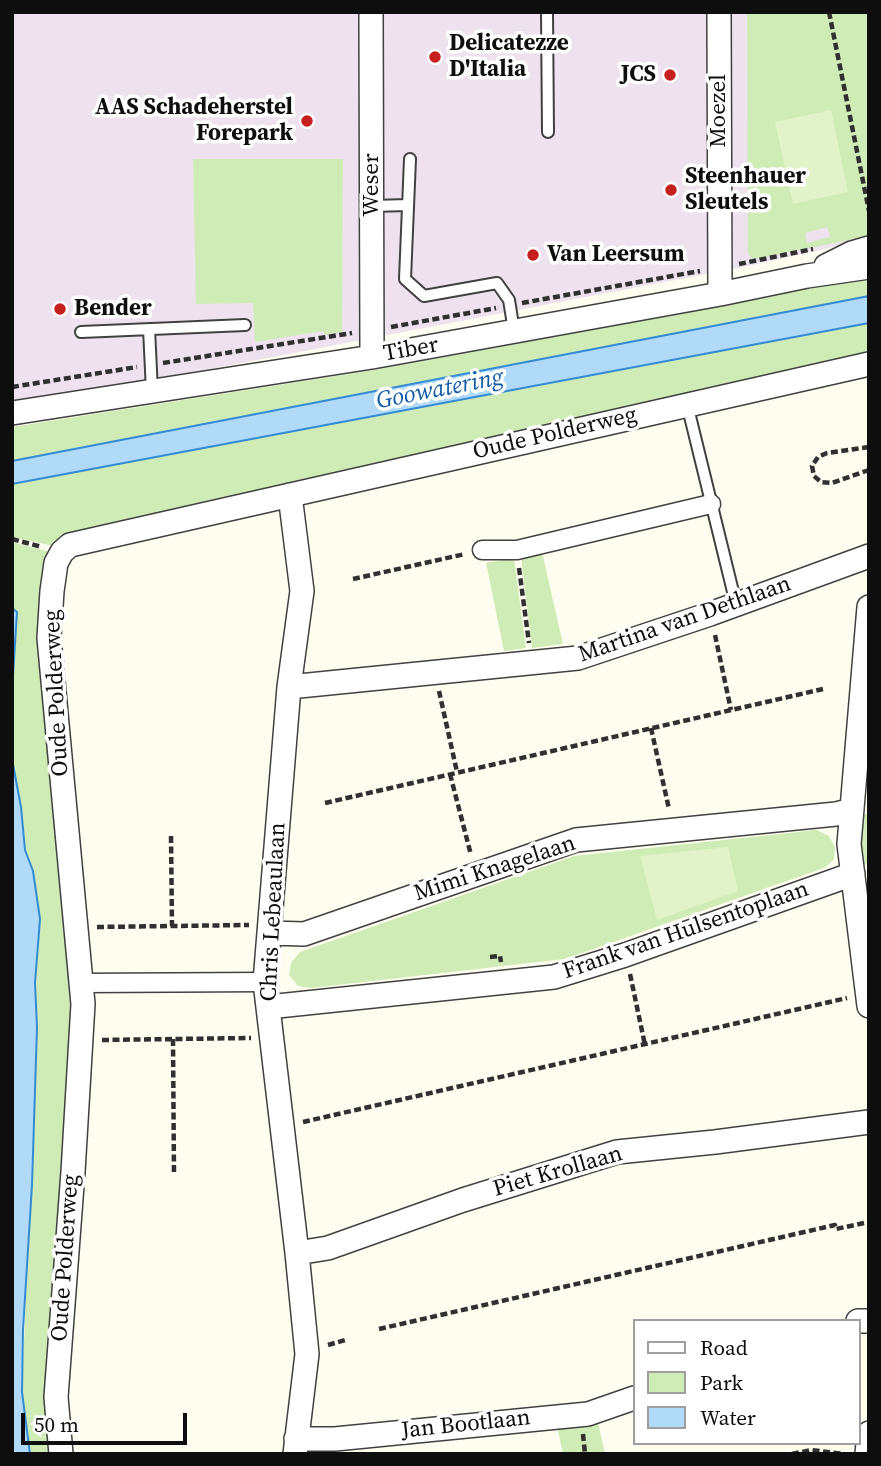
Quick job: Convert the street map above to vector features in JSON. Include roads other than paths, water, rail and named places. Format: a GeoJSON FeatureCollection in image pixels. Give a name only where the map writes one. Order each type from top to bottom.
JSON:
{"type":"FeatureCollection","features":[{"type":"Feature","properties":{"kind":"street","name":"Weser"},"geometry":{"type":"LineString","coordinates":[[371,12],[372,357]]}},
{"type":"Feature","properties":{"kind":"street","name":"Moezel"},"geometry":{"type":"LineString","coordinates":[[719,12],[720,294]]}},
{"type":"Feature","properties":{"kind":"street","name":"Tiber"},"geometry":{"type":"LineString","coordinates":[[807,276],[852,253],[869,248]]}},
{"type":"Feature","properties":{"kind":"street","name":"Tiber"},"geometry":{"type":"LineString","coordinates":[[12,413],[372,357],[807,276],[869,267]]}},
{"type":"Feature","properties":{"kind":"street","name":"Oude Polderweg"},"geometry":{"type":"LineString","coordinates":[[61,1454],[56,1397],[82,1004],[50,638],[52,591],[56,563],[60,556],[70,545],[869,364]]}},
{"type":"Feature","properties":{"kind":"street","name":"Chris Lebeaulaan"},"geometry":{"type":"LineString","coordinates":[[290,495],[302,591],[289,687],[265,982],[307,1354],[295,1446]]}},
{"type":"Feature","properties":{"kind":"street"},"geometry":{"type":"LineString","coordinates":[[482,550],[517,550],[711,504]]}},
{"type":"Feature","properties":{"kind":"street","name":"Martina van Dethlaan"},"geometry":{"type":"LineString","coordinates":[[289,687],[578,658],[710,614],[869,556]]}},
{"type":"Feature","properties":{"kind":"street"},"geometry":{"type":"LineString","coordinates":[[868,999],[849,844],[869,607]]}},
{"type":"Feature","properties":{"kind":"street","name":"Mimi Knagelaan"},"geometry":{"type":"LineString","coordinates":[[270,929],[303,934],[576,840],[836,814],[851,810]]}},
{"type":"Feature","properties":{"kind":"street","name":"Frank van Hulsentoplaan"},"geometry":{"type":"LineString","coordinates":[[268,1007],[554,977],[625,955],[853,874]]}},
{"type":"Feature","properties":{"kind":"street"},"geometry":{"type":"LineString","coordinates":[[80,983],[265,982]]}},
{"type":"Feature","properties":{"kind":"street","name":"Piet Krollaan"},"geometry":{"type":"LineString","coordinates":[[297,1253],[328,1248],[463,1200],[617,1152],[869,1122]]}},
{"type":"Feature","properties":{"kind":"street","name":"Jan Bootlaan"},"geometry":{"type":"LineString","coordinates":[[295,1446],[335,1439],[588,1414],[632,1399]]}},
{"type":"Feature","properties":{"kind":"street"},"geometry":{"type":"LineString","coordinates":[[867,1454],[869,1433]]}},
{"type":"Feature","properties":{"kind":"lane"},"geometry":{"type":"LineString","coordinates":[[547,12],[548,132]]}},
{"type":"Feature","properties":{"kind":"lane"},"geometry":{"type":"LineString","coordinates":[[410,159],[405,279],[424,296],[498,284],[510,305],[514,331]]}},
{"type":"Feature","properties":{"kind":"lane"},"geometry":{"type":"LineString","coordinates":[[372,206],[408,205]]}},
{"type":"Feature","properties":{"kind":"lane"},"geometry":{"type":"LineString","coordinates":[[81,332],[245,325]]}},
{"type":"Feature","properties":{"kind":"lane"},"geometry":{"type":"LineString","coordinates":[[149,329],[152,391]]}},
{"type":"Feature","properties":{"kind":"lane"},"geometry":{"type":"LineString","coordinates":[[687,404],[736,604]]}},
{"type":"Feature","properties":{"kind":"water","name":"Goowatering"},"geometry":{"type":"Polygon","coordinates":[[[869,296],[869,323],[12,484],[12,461],[869,296]]]}},
{"type":"Feature","properties":{"kind":"water"},"geometry":{"type":"Polygon","coordinates":[[[12,608],[17,612],[12,691],[12,608]]]}},
{"type":"Feature","properties":{"kind":"water"},"geometry":{"type":"Polygon","coordinates":[[[12,759],[21,807],[25,850],[33,871],[40,919],[35,983],[37,1027],[32,1185],[23,1330],[22,1392],[30,1454],[12,1454],[12,759]]]}},
{"type":"Feature","properties":{"kind":"place","name":"Delicatezze D'Italia"},"geometry":{"type":"Point","coordinates":[435,57]}},
{"type":"Feature","properties":{"kind":"place","name":"JCS"},"geometry":{"type":"Point","coordinates":[670,75]}},
{"type":"Feature","properties":{"kind":"place","name":"AAS Schadeherstel Forepark"},"geometry":{"type":"Point","coordinates":[307,121]}},
{"type":"Feature","properties":{"kind":"place","name":"Steenhauer Sleutels"},"geometry":{"type":"Point","coordinates":[671,190]}},
{"type":"Feature","properties":{"kind":"place","name":"Van Leersum"},"geometry":{"type":"Point","coordinates":[533,255]}},
{"type":"Feature","properties":{"kind":"place","name":"Bender"},"geometry":{"type":"Point","coordinates":[60,309]}}]}
